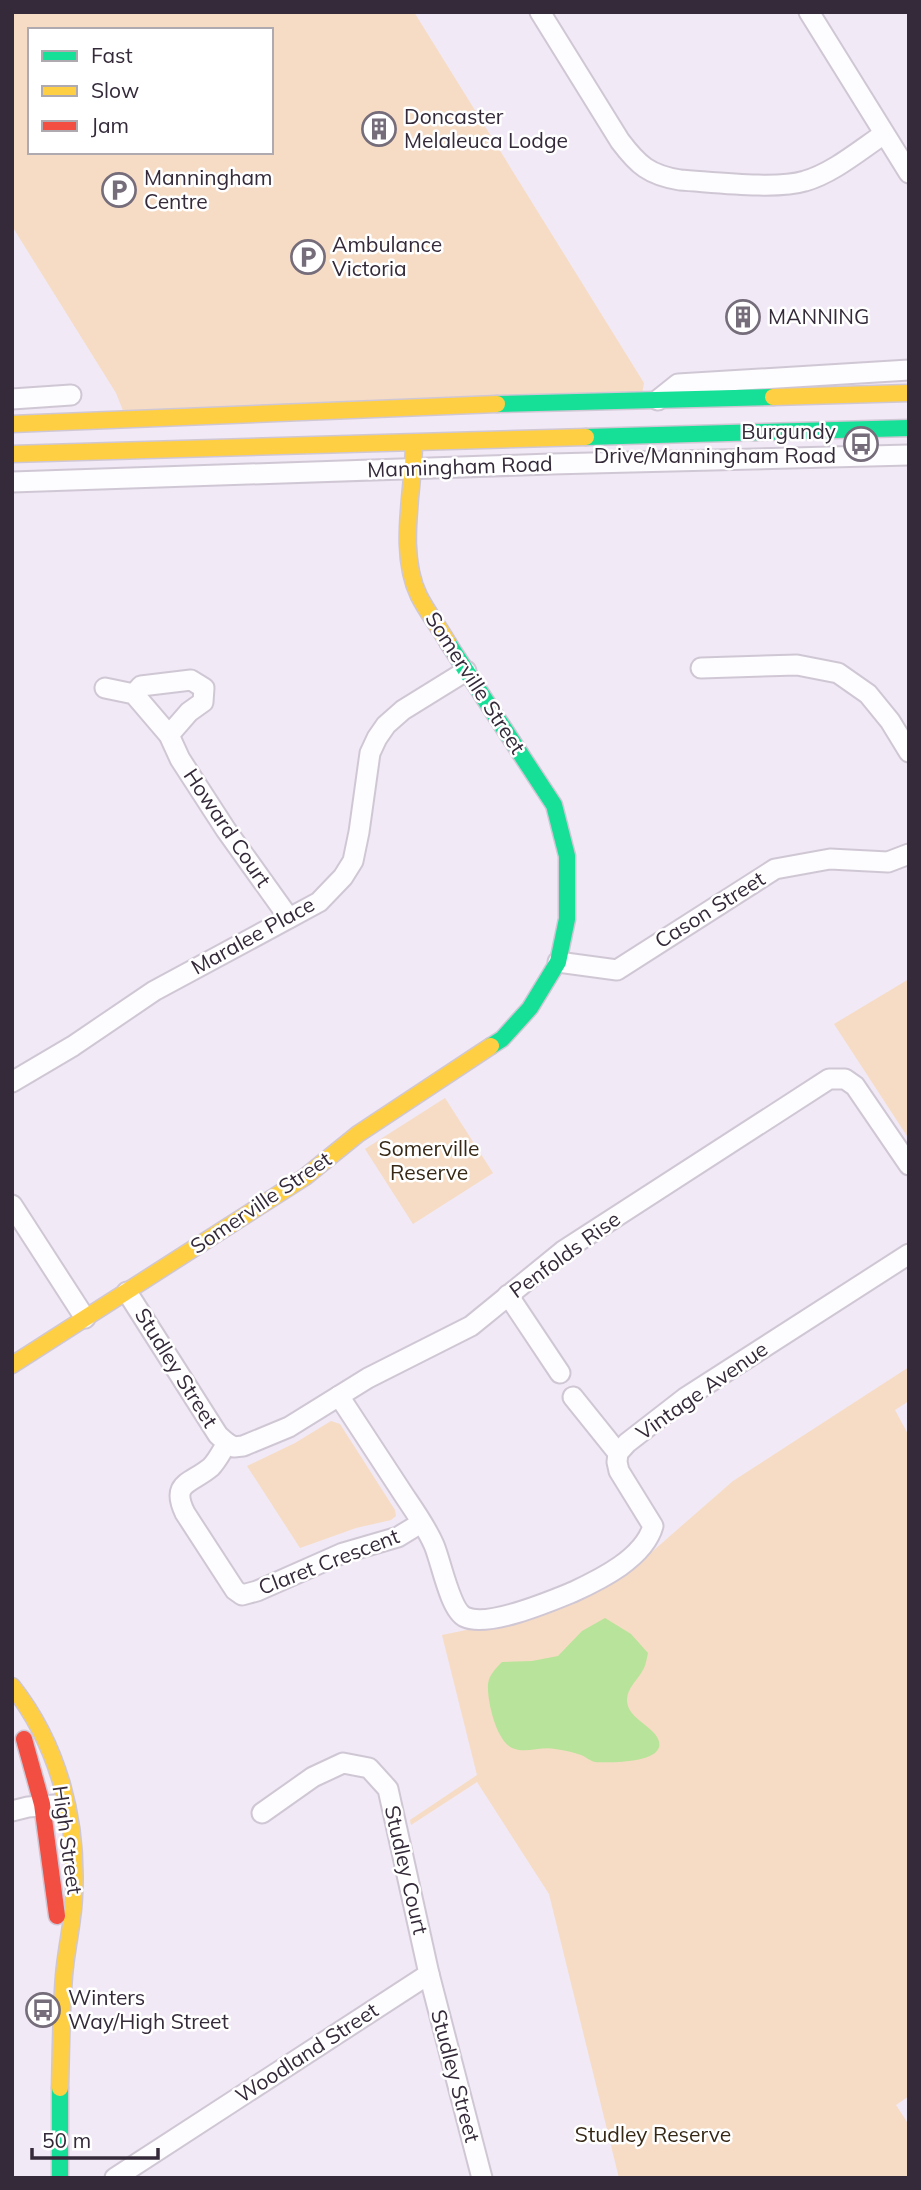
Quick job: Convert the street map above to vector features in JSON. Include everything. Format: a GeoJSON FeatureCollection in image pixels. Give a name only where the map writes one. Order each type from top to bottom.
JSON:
{"type":"FeatureCollection","features":[{"type":"Feature","properties":{"kind":"main road","name":"Manningham Road"},"geometry":{"type":"LineString","coordinates":[[12,454],[391,442],[414,424],[658,400],[909,393]]}},
{"type":"Feature","properties":{"kind":"main road","name":"Manningham Road"},"geometry":{"type":"LineString","coordinates":[[12,424],[390,407],[414,424],[909,428]]}},
{"type":"Feature","properties":{"kind":"main road"},"geometry":{"type":"LineString","coordinates":[[390,407],[391,442]]}},
{"type":"Feature","properties":{"kind":"main road","name":"Somerville Street"},"geometry":{"type":"LineString","coordinates":[[404,470],[414,424]]}},
{"type":"Feature","properties":{"kind":"main road","name":"Somerville Street"},"geometry":{"type":"LineString","coordinates":[[12,1365],[305,1177],[358,1134],[502,1040],[530,1008],[558,962],[567,919],[567,856],[554,805],[418,594],[410,561],[408,508]]}},
{"type":"Feature","properties":{"kind":"main road","name":"High Street"},"geometry":{"type":"LineString","coordinates":[[12,1686],[37,1718],[59,1777],[66,1804],[74,1868],[74,1899],[64,1976],[60,2178]]}},
{"type":"Feature","properties":{"kind":"main road","name":"High Street"},"geometry":{"type":"LineString","coordinates":[[16,1723],[25,1740],[41,1796],[52,1859],[64,1976]]}},
{"type":"Feature","properties":{"kind":"street"},"geometry":{"type":"LineString","coordinates":[[540,12],[632,157],[646,170],[662,177],[788,185],[823,173],[884,134]]}},
{"type":"Feature","properties":{"kind":"street"},"geometry":{"type":"LineString","coordinates":[[809,12],[909,173]]}},
{"type":"Feature","properties":{"kind":"street","name":"Manningham Road"},"geometry":{"type":"LineString","coordinates":[[658,400],[678,384],[909,370]]}},
{"type":"Feature","properties":{"kind":"street"},"geometry":{"type":"LineString","coordinates":[[12,398],[71,395]]}},
{"type":"Feature","properties":{"kind":"street","name":"Somerville Street"},"geometry":{"type":"LineString","coordinates":[[391,442],[404,470],[408,508]]}},
{"type":"Feature","properties":{"kind":"street","name":"Manningham Road"},"geometry":{"type":"LineString","coordinates":[[12,482],[909,455]]}},
{"type":"Feature","properties":{"kind":"street"},"geometry":{"type":"LineString","coordinates":[[701,668],[797,665],[838,673],[868,694],[890,721],[909,752]]}},
{"type":"Feature","properties":{"kind":"street","name":"Maralee Place"},"geometry":{"type":"LineString","coordinates":[[12,1082],[73,1046],[154,991],[319,902],[343,877],[353,861],[370,753],[386,725],[403,710],[466,671]]}},
{"type":"Feature","properties":{"kind":"street"},"geometry":{"type":"LineString","coordinates":[[106,688],[134,694],[141,686],[191,680],[204,688],[203,702],[189,712],[169,735]]}},
{"type":"Feature","properties":{"kind":"street","name":"Howard Court"},"geometry":{"type":"LineString","coordinates":[[134,694],[169,735],[180,759],[226,830],[289,918]]}},
{"type":"Feature","properties":{"kind":"street","name":"Cason Street"},"geometry":{"type":"LineString","coordinates":[[558,962],[617,970],[775,869],[830,859],[888,862],[909,854]]}},
{"type":"Feature","properties":{"kind":"street","name":"Penfolds Rise"},"geometry":{"type":"LineString","coordinates":[[227,1443],[234,1447],[243,1446],[289,1426],[368,1378],[471,1326],[562,1251],[821,1082],[837,1077],[855,1086],[909,1165]]}},
{"type":"Feature","properties":{"kind":"street"},"geometry":{"type":"LineString","coordinates":[[12,1205],[85,1318]]}},
{"type":"Feature","properties":{"kind":"street","name":"Vintage Avenue"},"geometry":{"type":"LineString","coordinates":[[339,1396],[434,1544],[457,1610],[466,1618],[484,1619],[513,1614],[592,1583],[630,1557],[650,1538],[653,1527],[617,1462],[618,1453],[627,1443],[685,1398],[907,1259]]}},
{"type":"Feature","properties":{"kind":"street","name":"Studley Street"},"geometry":{"type":"LineString","coordinates":[[127,1292],[218,1435],[227,1443]]}},
{"type":"Feature","properties":{"kind":"street"},"geometry":{"type":"LineString","coordinates":[[508,1295],[560,1374]]}},
{"type":"Feature","properties":{"kind":"street"},"geometry":{"type":"LineString","coordinates":[[573,1397],[618,1453]]}},
{"type":"Feature","properties":{"kind":"street","name":"Claret Crescent"},"geometry":{"type":"LineString","coordinates":[[227,1443],[213,1466],[185,1485],[179,1492],[178,1499],[235,1590],[242,1595],[343,1553],[398,1537],[421,1523]]}},
{"type":"Feature","properties":{"kind":"street","name":"Studley Court"},"geometry":{"type":"LineString","coordinates":[[262,1813],[313,1777],[343,1763],[369,1768],[388,1789],[429,1974]]}},
{"type":"Feature","properties":{"kind":"street"},"geometry":{"type":"LineString","coordinates":[[12,1811],[41,1796],[59,1777]]}},
{"type":"Feature","properties":{"kind":"street"},"geometry":{"type":"LineString","coordinates":[[12,1801],[41,1796],[66,1804]]}},
{"type":"Feature","properties":{"kind":"street","name":"Studley Street"},"geometry":{"type":"LineString","coordinates":[[429,1974],[482,2178]]}},
{"type":"Feature","properties":{"kind":"street","name":"Woodland Street"},"geometry":{"type":"LineString","coordinates":[[115,2178],[429,1974]]}},
{"type":"Feature","properties":{"kind":"green space","name":"Manningham Centre"},"geometry":{"type":"Polygon","coordinates":[[[12,12],[414,12],[644,383],[641,400],[126,418],[116,393],[12,226],[12,12]]]}},
{"type":"Feature","properties":{"kind":"green space"},"geometry":{"type":"Polygon","coordinates":[[[909,979],[909,1139],[834,1024],[909,979]]]}},
{"type":"Feature","properties":{"kind":"green space","name":"Somerville Reserve"},"geometry":{"type":"Polygon","coordinates":[[[445,1098],[493,1173],[413,1224],[365,1149],[445,1098]]]}},
{"type":"Feature","properties":{"kind":"green space","name":"Studley Reserve"},"geometry":{"type":"Polygon","coordinates":[[[909,1367],[909,1401],[895,1410],[909,1436],[909,2096],[896,2105],[909,2125],[909,2178],[619,2178],[549,1894],[477,1782],[411,1825],[410,1820],[477,1775],[442,1635],[540,1615],[576,1601],[638,1564],[733,1481],[909,1367]]]}},
{"type":"Feature","properties":{"kind":"green space"},"geometry":{"type":"Polygon","coordinates":[[[331,1421],[340,1424],[395,1510],[396,1516],[391,1520],[356,1528],[300,1548],[247,1466],[295,1443],[331,1421]]]}},
{"type":"Feature","properties":{"kind":"shaded area"},"geometry":{"type":"Polygon","coordinates":[[[605,1618],[631,1634],[648,1653],[644,1668],[629,1690],[627,1700],[631,1711],[659,1741],[656,1752],[641,1759],[602,1762],[558,1749],[522,1750],[506,1744],[497,1729],[489,1700],[488,1684],[493,1672],[502,1662],[532,1661],[558,1656],[582,1631],[605,1618]]]}},
{"type":"Feature","properties":{"kind":"traffic: fast"},"geometry":{"type":"LineString","coordinates":[[497,404],[773,397]]}},
{"type":"Feature","properties":{"kind":"traffic: fast"},"geometry":{"type":"LineString","coordinates":[[586,437],[909,428]]}},
{"type":"Feature","properties":{"kind":"traffic: fast"},"geometry":{"type":"LineString","coordinates":[[448,643],[554,805],[567,856],[567,919],[558,962],[530,1008],[502,1039],[491,1046]]}},
{"type":"Feature","properties":{"kind":"traffic: fast"},"geometry":{"type":"LineString","coordinates":[[60,2088],[60,2178]]}},
{"type":"Feature","properties":{"kind":"traffic: slow"},"geometry":{"type":"LineString","coordinates":[[773,397],[909,393]]}},
{"type":"Feature","properties":{"kind":"traffic: slow"},"geometry":{"type":"LineString","coordinates":[[12,424],[497,404]]}},
{"type":"Feature","properties":{"kind":"traffic: slow"},"geometry":{"type":"LineString","coordinates":[[12,454],[586,437]]}},
{"type":"Feature","properties":{"kind":"traffic: slow"},"geometry":{"type":"LineString","coordinates":[[414,443],[408,520],[412,578],[419,596],[448,643]]}},
{"type":"Feature","properties":{"kind":"traffic: slow"},"geometry":{"type":"LineString","coordinates":[[12,1365],[305,1177],[358,1134],[491,1046]]}},
{"type":"Feature","properties":{"kind":"traffic: slow"},"geometry":{"type":"LineString","coordinates":[[12,1686],[28,1709],[53,1759],[69,1812],[73,1840],[74,1896],[64,1976],[60,2088]]}},
{"type":"Feature","properties":{"kind":"traffic: jam"},"geometry":{"type":"LineString","coordinates":[[24,1739],[42,1804],[57,1916]]}},
{"type":"Feature","properties":{"kind":"place","name":"Doncaster Melaleuca Lodge"},"geometry":{"type":"Point","coordinates":[379,129]}},
{"type":"Feature","properties":{"kind":"place","name":"Manningham Centre"},"geometry":{"type":"Point","coordinates":[119,190]}},
{"type":"Feature","properties":{"kind":"place","name":"Ambulance Victoria"},"geometry":{"type":"Point","coordinates":[308,257]}},
{"type":"Feature","properties":{"kind":"place","name":"MANNING"},"geometry":{"type":"Point","coordinates":[743,317]}},
{"type":"Feature","properties":{"kind":"place","name":"Burgundy Drive/Manningham Road"},"geometry":{"type":"Point","coordinates":[861,444]}},
{"type":"Feature","properties":{"kind":"place","name":"Winters Way/High Street"},"geometry":{"type":"Point","coordinates":[43,2010]}}]}
